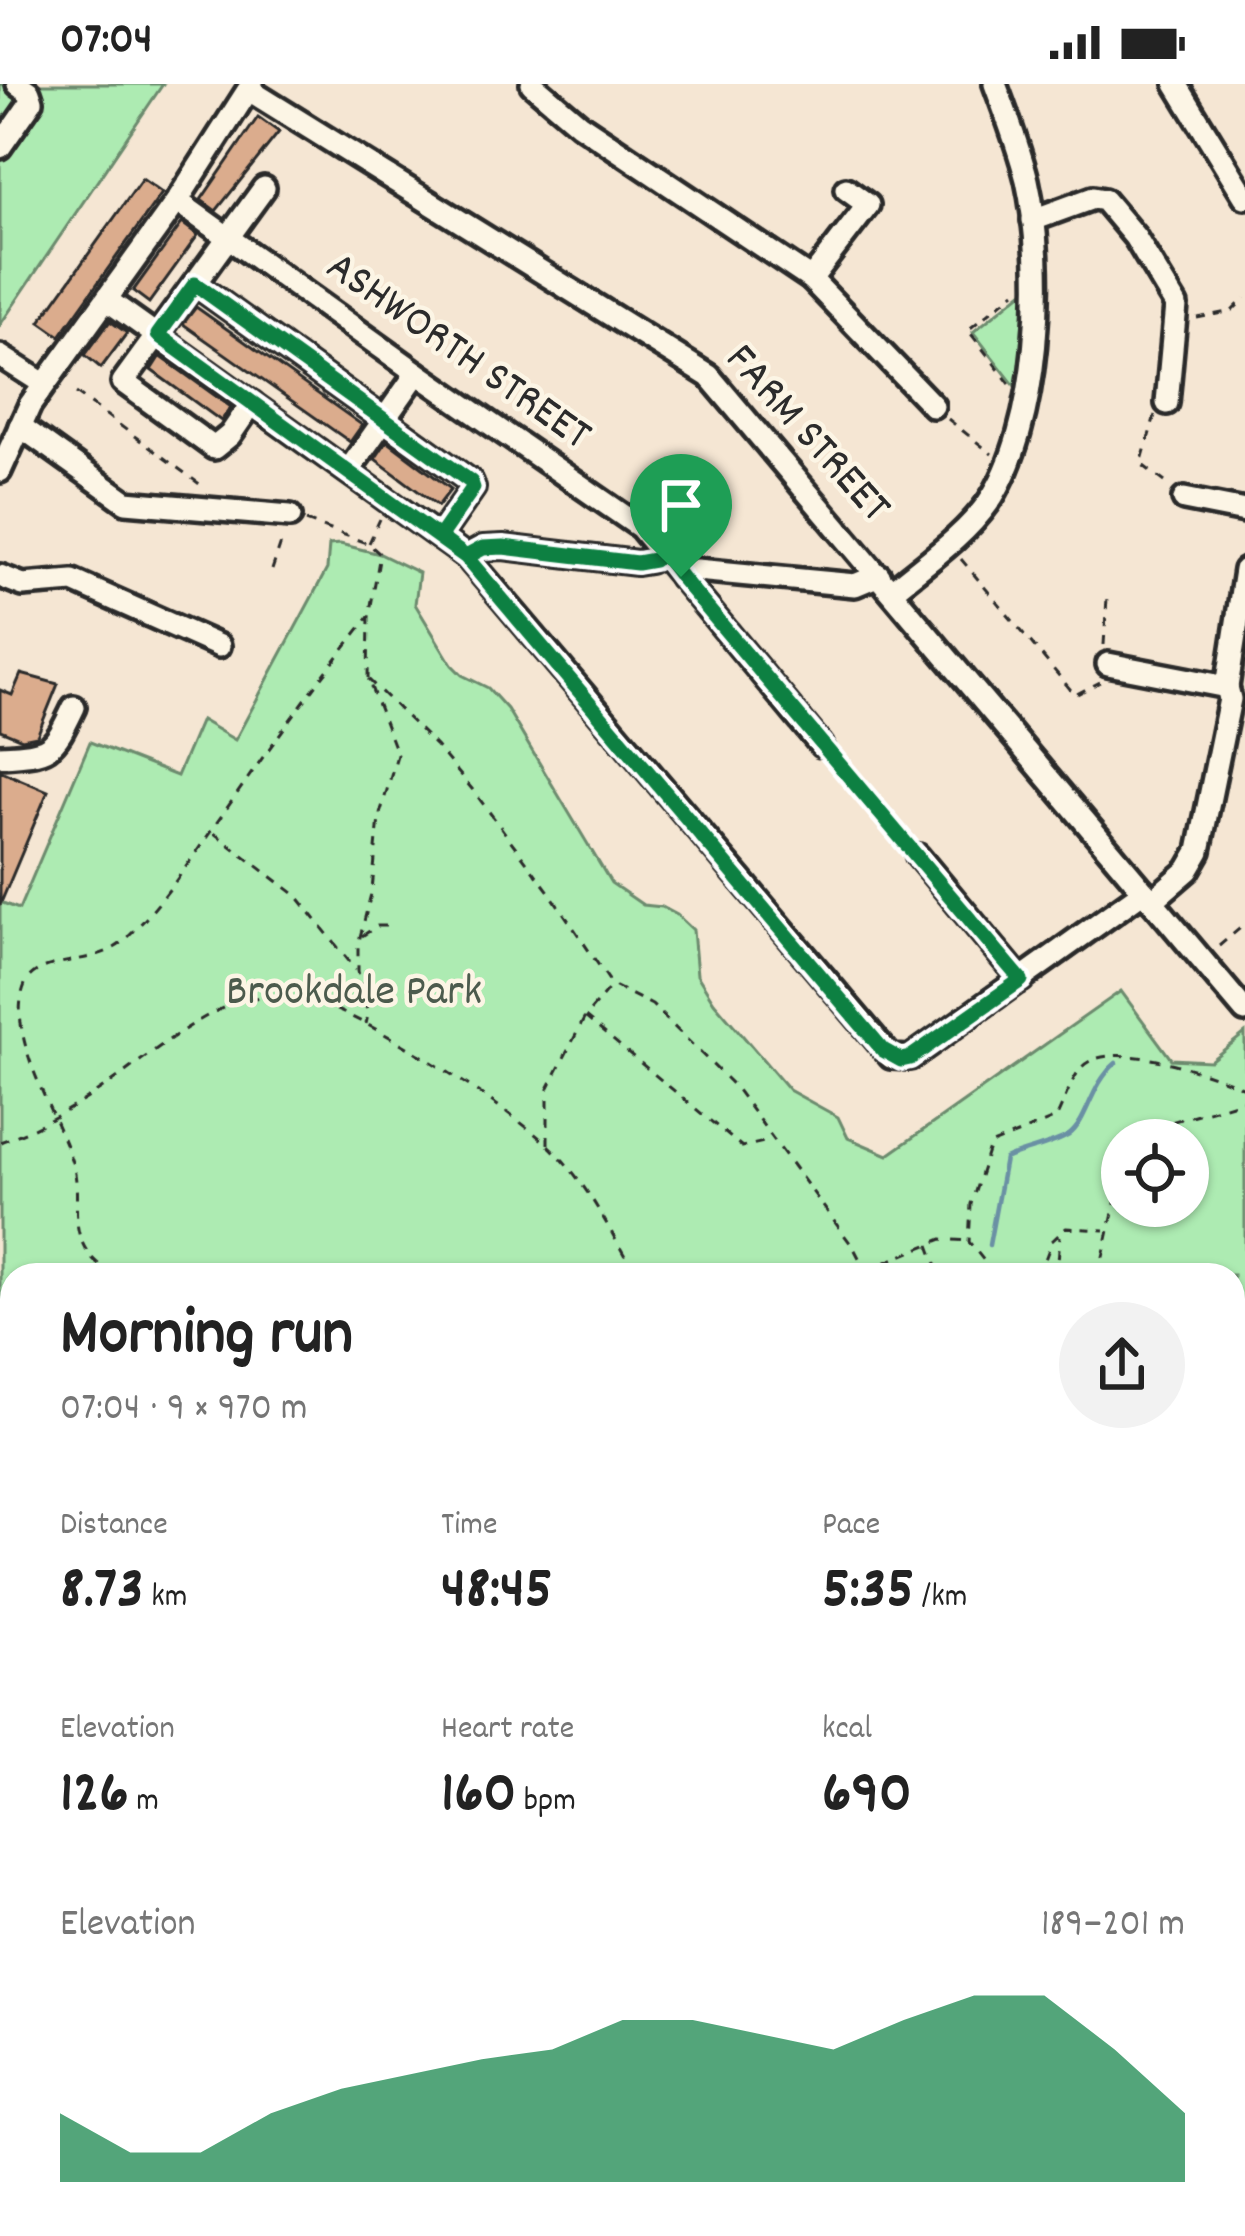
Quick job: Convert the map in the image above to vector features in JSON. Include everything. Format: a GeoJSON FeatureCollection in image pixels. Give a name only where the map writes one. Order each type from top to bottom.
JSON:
{"type":"FeatureCollection","features":[{"type":"Feature","properties":{"kind":"street"},"geometry":{"type":"LineString","coordinates":[[0,147],[32,100],[18,84]]}},
{"type":"Feature","properties":{"kind":"street"},"geometry":{"type":"LineString","coordinates":[[681,577],[698,570],[855,585],[886,582],[949,544],[987,505],[1007,466],[1026,406],[1035,275],[1026,177],[995,84]]}},
{"type":"Feature","properties":{"kind":"street"},"geometry":{"type":"LineString","coordinates":[[1176,84],[1245,197]]}},
{"type":"Feature","properties":{"kind":"street"},"geometry":{"type":"LineString","coordinates":[[539,86],[579,124],[811,279],[933,406]]}},
{"type":"Feature","properties":{"kind":"street"},"geometry":{"type":"LineString","coordinates":[[3,458],[44,383],[177,201],[250,87]]}},
{"type":"Feature","properties":{"kind":"street","name":"FARM STREET"},"geometry":{"type":"LineString","coordinates":[[250,87],[709,376],[1245,1011]]}},
{"type":"Feature","properties":{"kind":"street"},"geometry":{"type":"LineString","coordinates":[[252,403],[230,435],[214,448],[123,382],[264,188]]}},
{"type":"Feature","properties":{"kind":"street"},"geometry":{"type":"LineString","coordinates":[[811,279],[868,205],[846,189]]}},
{"type":"Feature","properties":{"kind":"street"},"geometry":{"type":"LineString","coordinates":[[1033,220],[1093,198],[1104,200],[1135,237],[1170,292],[1177,317],[1167,403]]}},
{"type":"Feature","properties":{"kind":"street","name":"ASHWORTH STREET"},"geometry":{"type":"LineString","coordinates":[[177,201],[640,527],[821,745]]}},
{"type":"Feature","properties":{"kind":"street"},"geometry":{"type":"LineString","coordinates":[[195,284],[473,484],[439,537]]}},
{"type":"Feature","properties":{"kind":"street"},"geometry":{"type":"LineString","coordinates":[[107,300],[466,557],[883,1050],[901,1060],[1188,870],[1199,851],[1230,699],[1227,687],[1245,570]]}},
{"type":"Feature","properties":{"kind":"street"},"geometry":{"type":"LineString","coordinates":[[0,356],[44,383]]}},
{"type":"Feature","properties":{"kind":"street"},"geometry":{"type":"LineString","coordinates":[[348,471],[417,374]]}},
{"type":"Feature","properties":{"kind":"street"},"geometry":{"type":"LineString","coordinates":[[20,426],[126,502],[290,516]]}},
{"type":"Feature","properties":{"kind":"street"},"geometry":{"type":"LineString","coordinates":[[1184,499],[1245,511]]}},
{"type":"Feature","properties":{"kind":"street"},"geometry":{"type":"LineString","coordinates":[[466,557],[483,548],[503,547],[637,563],[663,553]]}},
{"type":"Feature","properties":{"kind":"street"},"geometry":{"type":"LineString","coordinates":[[0,576],[22,585],[73,581],[219,646]]}},
{"type":"Feature","properties":{"kind":"street"},"geometry":{"type":"LineString","coordinates":[[1108,664],[1227,687]]}},
{"type":"Feature","properties":{"kind":"street"},"geometry":{"type":"LineString","coordinates":[[0,756],[45,753],[55,746],[74,707]]}},
{"type":"Feature","properties":{"kind":"street"},"geometry":{"type":"LineString","coordinates":[[918,856],[1021,980]]}},
{"type":"Feature","properties":{"kind":"path"},"geometry":{"type":"LineString","coordinates":[[1026,406],[968,331],[1035,275]]}},
{"type":"Feature","properties":{"kind":"path"},"geometry":{"type":"LineString","coordinates":[[1177,317],[1209,318],[1232,311],[1245,298]]}},
{"type":"Feature","properties":{"kind":"path"},"geometry":{"type":"LineString","coordinates":[[76,393],[238,512]]}},
{"type":"Feature","properties":{"kind":"path"},"geometry":{"type":"LineString","coordinates":[[1167,403],[1155,414],[1142,464],[1184,499]]}},
{"type":"Feature","properties":{"kind":"path"},"geometry":{"type":"LineString","coordinates":[[933,406],[1007,466]]}},
{"type":"Feature","properties":{"kind":"path"},"geometry":{"type":"LineString","coordinates":[[369,544],[389,500]]}},
{"type":"Feature","properties":{"kind":"path"},"geometry":{"type":"LineString","coordinates":[[272,570],[290,516],[369,544],[380,554],[369,617],[368,680],[397,755],[379,818],[372,890],[360,937],[358,971],[366,1024]]}},
{"type":"Feature","properties":{"kind":"path"},"geometry":{"type":"LineString","coordinates":[[949,544],[1075,695],[1100,684],[1108,664],[1102,637],[1107,598]]}},
{"type":"Feature","properties":{"kind":"path"},"geometry":{"type":"LineString","coordinates":[[97,1263],[80,1239],[74,1166],[33,1080],[20,1033],[26,980],[38,969],[88,960],[127,939],[369,617]]}},
{"type":"Feature","properties":{"kind":"path"},"geometry":{"type":"LineString","coordinates":[[368,680],[436,746],[472,789],[612,985],[652,1005],[734,1086],[862,1263]]}},
{"type":"Feature","properties":{"kind":"path"},"geometry":{"type":"LineString","coordinates":[[821,745],[918,856]]}},
{"type":"Feature","properties":{"kind":"path"},"geometry":{"type":"LineString","coordinates":[[211,830],[297,896],[358,971]]}},
{"type":"Feature","properties":{"kind":"path"},"geometry":{"type":"LineString","coordinates":[[1202,961],[1245,924]]}},
{"type":"Feature","properties":{"kind":"path"},"geometry":{"type":"LineString","coordinates":[[360,937],[377,926],[388,926]]}},
{"type":"Feature","properties":{"kind":"path"},"geometry":{"type":"LineString","coordinates":[[548,1145],[548,1089],[585,1017],[612,985]]}},
{"type":"Feature","properties":{"kind":"path"},"geometry":{"type":"LineString","coordinates":[[0,1142],[93,1095],[193,1024],[231,1004],[270,995],[310,1000],[366,1024],[548,1145],[575,1174],[629,1263]]}},
{"type":"Feature","properties":{"kind":"path"},"geometry":{"type":"LineString","coordinates":[[585,1017],[742,1147],[771,1140]]}},
{"type":"Feature","properties":{"kind":"path"},"geometry":{"type":"LineString","coordinates":[[986,1263],[969,1242],[970,1204],[990,1145],[1056,1118],[1082,1066],[1102,1054],[1146,1058],[1245,1088]]}},
{"type":"Feature","properties":{"kind":"path"},"geometry":{"type":"LineString","coordinates":[[1181,1119],[1245,1100]]}},
{"type":"Feature","properties":{"kind":"path"},"geometry":{"type":"LineString","coordinates":[[1101,1263],[1109,1227]]}},
{"type":"Feature","properties":{"kind":"path"},"geometry":{"type":"LineString","coordinates":[[1044,1263],[1052,1241],[1066,1228],[1108,1230]]}},
{"type":"Feature","properties":{"kind":"path"},"geometry":{"type":"LineString","coordinates":[[1058,1263],[1060,1234]]}},
{"type":"Feature","properties":{"kind":"path"},"geometry":{"type":"LineString","coordinates":[[889,1263],[942,1238],[969,1242]]}},
{"type":"Feature","properties":{"kind":"path"},"geometry":{"type":"LineString","coordinates":[[928,1245],[935,1263]]}},
{"type":"Feature","properties":{"kind":"green space"},"geometry":{"type":"Polygon","coordinates":[[[0,84],[163,84],[0,325],[0,84]]]}},
{"type":"Feature","properties":{"kind":"green space"},"geometry":{"type":"Polygon","coordinates":[[[1025,290],[1018,390],[973,332],[1025,290]]]}},
{"type":"Feature","properties":{"kind":"green space","name":"Brookdale Park"},"geometry":{"type":"Polygon","coordinates":[[[329,545],[380,554],[419,573],[415,604],[452,665],[488,688],[507,709],[611,883],[643,905],[677,915],[693,930],[697,975],[714,1002],[789,1090],[838,1117],[848,1138],[888,1155],[1121,991],[1171,1059],[1210,1061],[1245,1033],[1245,1263],[0,1263],[0,902],[19,909],[90,742],[177,776],[201,720],[235,740],[327,569],[329,545]]]}},
{"type":"Feature","properties":{"kind":"building"},"geometry":{"type":"Polygon","coordinates":[[[258,117],[279,132],[216,211],[201,200],[258,117]]]}},
{"type":"Feature","properties":{"kind":"building"},"geometry":{"type":"Polygon","coordinates":[[[142,179],[162,193],[60,336],[40,322],[142,179]]]}},
{"type":"Feature","properties":{"kind":"building"},"geometry":{"type":"Polygon","coordinates":[[[182,223],[198,235],[149,303],[133,291],[182,223]]]}},
{"type":"Feature","properties":{"kind":"building"},"geometry":{"type":"Polygon","coordinates":[[[196,307],[362,425],[350,442],[183,324],[196,307]]]}},
{"type":"Feature","properties":{"kind":"building"},"geometry":{"type":"Polygon","coordinates":[[[110,321],[127,333],[101,368],[85,355],[110,321]]]}},
{"type":"Feature","properties":{"kind":"building"},"geometry":{"type":"Polygon","coordinates":[[[160,356],[231,407],[221,421],[151,370],[160,356]]]}},
{"type":"Feature","properties":{"kind":"building"},"geometry":{"type":"Polygon","coordinates":[[[387,441],[451,489],[438,506],[375,459],[387,441]]]}},
{"type":"Feature","properties":{"kind":"building"},"geometry":{"type":"Polygon","coordinates":[[[21,674],[58,684],[37,736],[22,739],[0,730],[0,690],[12,695],[21,674]]]}},
{"type":"Feature","properties":{"kind":"building"},"geometry":{"type":"Polygon","coordinates":[[[0,771],[48,791],[0,905],[0,771]]]}},
{"type":"Feature","properties":{"kind":"waterway"},"geometry":{"type":"LineString","coordinates":[[989,1245],[1005,1159],[1069,1135],[1116,1063]]}},
{"type":"Feature","properties":{"kind":"waterway"},"geometry":{"type":"LineString","coordinates":[[1245,2198],[1245,2236]]}},
{"type":"Feature","properties":{"kind":"route"},"geometry":{"type":"LineString","coordinates":[[681,577],[663,553],[644,563],[503,547],[483,548],[466,557],[158,335],[195,284],[471,482],[473,488],[439,537],[466,557],[883,1050],[901,1060],[910,1058],[1021,980],[681,577]]}}]}
